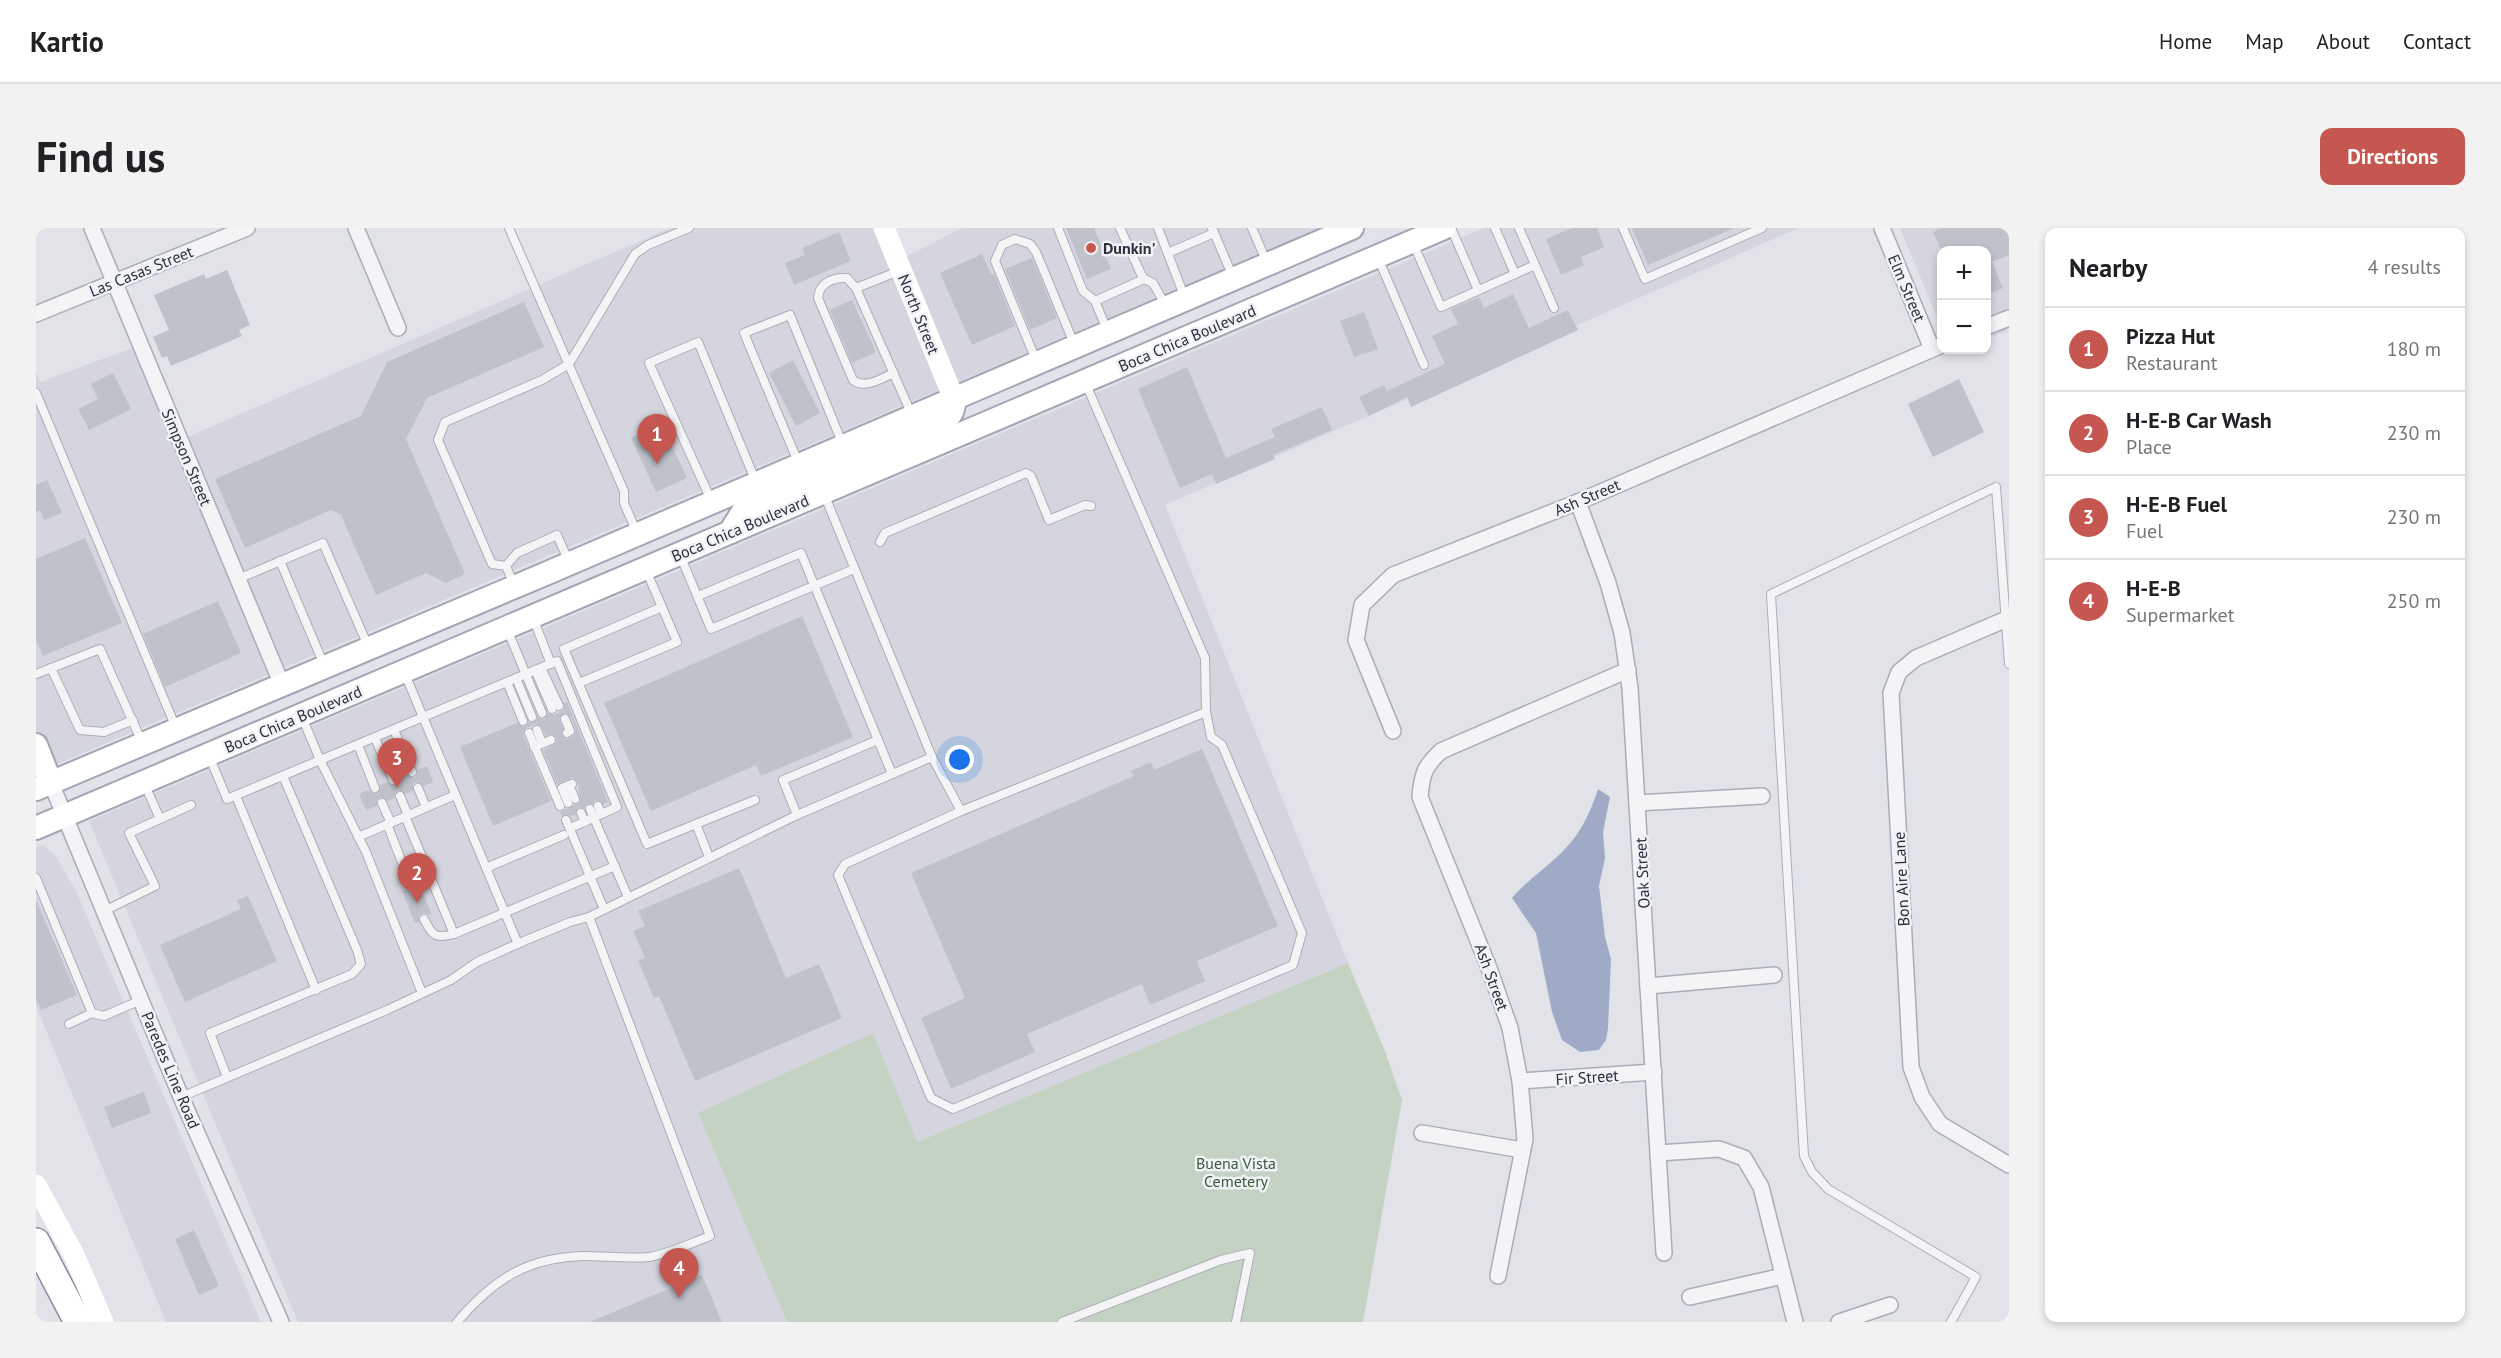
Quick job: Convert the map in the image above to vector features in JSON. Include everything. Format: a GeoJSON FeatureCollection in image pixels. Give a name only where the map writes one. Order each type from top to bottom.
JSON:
{"type":"FeatureCollection","features":[{"type":"Feature","properties":{"kind":"highway"},"geometry":{"type":"LineString","coordinates":[[36,1242],[78,1322]]}},
{"type":"Feature","properties":{"kind":"main road","name":"Boca Chica Boulevard"},"geometry":{"type":"LineString","coordinates":[[44,786],[569,564],[1352,228]]}},
{"type":"Feature","properties":{"kind":"main road","name":"Boca Chica Boulevard"},"geometry":{"type":"LineString","coordinates":[[36,828],[1444,228]]}},
{"type":"Feature","properties":{"kind":"main road"},"geometry":{"type":"LineString","coordinates":[[985,424],[981,414],[983,406],[991,399],[1203,308],[1213,288]]}},
{"type":"Feature","properties":{"kind":"main road"},"geometry":{"type":"LineString","coordinates":[[730,532],[745,508],[937,427],[948,418],[954,409],[954,399]]}},
{"type":"Feature","properties":{"kind":"main road"},"geometry":{"type":"LineString","coordinates":[[36,745],[44,786]]}},
{"type":"Feature","properties":{"kind":"street","name":"Simpson Street"},"geometry":{"type":"LineString","coordinates":[[92,228],[282,685]]}},
{"type":"Feature","properties":{"kind":"street","name":"Las Casas Street"},"geometry":{"type":"LineString","coordinates":[[36,314],[114,283],[221,233],[247,228]]}},
{"type":"Feature","properties":{"kind":"street"},"geometry":{"type":"LineString","coordinates":[[356,228],[399,328]]}},
{"type":"Feature","properties":{"kind":"street","name":"North Street"},"geometry":{"type":"LineString","coordinates":[[884,228],[954,399]]}},
{"type":"Feature","properties":{"kind":"street","name":"Elm Street"},"geometry":{"type":"LineString","coordinates":[[1882,228],[1937,347]]}},
{"type":"Feature","properties":{"kind":"street"},"geometry":{"type":"LineString","coordinates":[[1991,325],[2009,318]]}},
{"type":"Feature","properties":{"kind":"street","name":"Ash Street"},"geometry":{"type":"LineString","coordinates":[[1393,731],[1356,640],[1362,605],[1393,575],[1578,502],[1937,347]]}},
{"type":"Feature","properties":{"kind":"street","name":"Oak Street"},"geometry":{"type":"LineString","coordinates":[[1578,502],[1608,583],[1622,633],[1628,670],[1664,1253]]}},
{"type":"Feature","properties":{"kind":"street","name":"Bon Aire Lane"},"geometry":{"type":"LineString","coordinates":[[2008,618],[1916,658],[1899,672],[1892,693],[1911,1067],[1922,1097],[1940,1124],[2009,1165]]}},
{"type":"Feature","properties":{"kind":"street","name":"Ash Street"},"geometry":{"type":"LineString","coordinates":[[1498,1276],[1525,1139],[1520,1081],[1510,1028],[1493,978],[1420,797],[1422,774],[1429,762],[1441,751],[1628,670]]}},
{"type":"Feature","properties":{"kind":"street","name":"Paredes Line Road"},"geometry":{"type":"LineString","coordinates":[[44,786],[65,816],[181,1097],[281,1322]]}},
{"type":"Feature","properties":{"kind":"street"},"geometry":{"type":"LineString","coordinates":[[1637,803],[1762,796]]}},
{"type":"Feature","properties":{"kind":"street"},"geometry":{"type":"LineString","coordinates":[[1648,986],[1774,975]]}},
{"type":"Feature","properties":{"kind":"street","name":"Fir Street"},"geometry":{"type":"LineString","coordinates":[[1520,1081],[1654,1072]]}},
{"type":"Feature","properties":{"kind":"street"},"geometry":{"type":"LineString","coordinates":[[1422,1133],[1522,1149]]}},
{"type":"Feature","properties":{"kind":"street"},"geometry":{"type":"LineString","coordinates":[[1658,1153],[1719,1149],[1744,1158],[1761,1187],[1795,1322]]}},
{"type":"Feature","properties":{"kind":"street"},"geometry":{"type":"LineString","coordinates":[[36,1185],[74,1255],[103,1322]]}},
{"type":"Feature","properties":{"kind":"street"},"geometry":{"type":"LineString","coordinates":[[1690,1297],[1783,1276]]}},
{"type":"Feature","properties":{"kind":"street"},"geometry":{"type":"LineString","coordinates":[[1839,1322],[1890,1305]]}},
{"type":"Feature","properties":{"kind":"lane"},"geometry":{"type":"LineString","coordinates":[[509,228],[624,491],[624,503],[638,534]]}},
{"type":"Feature","properties":{"kind":"lane"},"geometry":{"type":"LineString","coordinates":[[506,566],[492,564],[438,440],[445,422],[542,380],[569,364],[635,254],[648,245],[689,228]]}},
{"type":"Feature","properties":{"kind":"lane"},"geometry":{"type":"LineString","coordinates":[[1058,228],[1083,291],[1095,301],[1108,333]]}},
{"type":"Feature","properties":{"kind":"lane"},"geometry":{"type":"LineString","coordinates":[[1120,228],[1144,279],[1153,283],[1176,303]]}},
{"type":"Feature","properties":{"kind":"lane"},"geometry":{"type":"LineString","coordinates":[[1158,228],[1168,253],[1176,303]]}},
{"type":"Feature","properties":{"kind":"lane"},"geometry":{"type":"LineString","coordinates":[[1252,228],[1268,264]]}},
{"type":"Feature","properties":{"kind":"lane"},"geometry":{"type":"LineString","coordinates":[[1451,228],[1478,290]]}},
{"type":"Feature","properties":{"kind":"lane"},"geometry":{"type":"LineString","coordinates":[[1496,228],[1515,274]]}},
{"type":"Feature","properties":{"kind":"lane"},"geometry":{"type":"LineString","coordinates":[[1519,228],[1554,308]]}},
{"type":"Feature","properties":{"kind":"lane"},"geometry":{"type":"LineString","coordinates":[[1623,228],[1645,279],[1762,228]]}},
{"type":"Feature","properties":{"kind":"lane"},"geometry":{"type":"LineString","coordinates":[[1168,253],[1213,230],[1233,279]]}},
{"type":"Feature","properties":{"kind":"lane"},"geometry":{"type":"LineString","coordinates":[[1037,363],[994,261],[1002,245],[1015,239],[1030,244],[1036,252],[1075,347]]}},
{"type":"Feature","properties":{"kind":"lane"},"geometry":{"type":"LineString","coordinates":[[1413,241],[1441,307],[1535,265]]}},
{"type":"Feature","properties":{"kind":"lane"},"geometry":{"type":"LineString","coordinates":[[1377,256],[1424,365]]}},
{"type":"Feature","properties":{"kind":"lane"},"geometry":{"type":"LineString","coordinates":[[856,288],[901,270]]}},
{"type":"Feature","properties":{"kind":"lane"},"geometry":{"type":"LineString","coordinates":[[894,373],[863,385],[853,380],[818,298],[818,290],[826,282],[840,277],[847,278],[856,288],[894,373],[912,416]]}},
{"type":"Feature","properties":{"kind":"lane"},"geometry":{"type":"LineString","coordinates":[[1095,301],[1144,279]]}},
{"type":"Feature","properties":{"kind":"lane"},"geometry":{"type":"LineString","coordinates":[[799,465],[744,333],[790,315],[843,446]]}},
{"type":"Feature","properties":{"kind":"lane"},"geometry":{"type":"LineString","coordinates":[[712,502],[649,363],[698,342],[756,483]]}},
{"type":"Feature","properties":{"kind":"lane"},"geometry":{"type":"LineString","coordinates":[[1084,381],[1205,658],[1206,712],[1211,737],[1222,745],[1302,933],[1293,965],[953,1109],[931,1098],[838,875],[845,864],[961,811],[1206,712]]}},
{"type":"Feature","properties":{"kind":"lane"},"geometry":{"type":"LineString","coordinates":[[36,393],[176,730]]}},
{"type":"Feature","properties":{"kind":"lane"},"geometry":{"type":"LineString","coordinates":[[880,542],[885,533],[1026,473],[1031,476],[1049,520],[1085,505],[1091,506]]}},
{"type":"Feature","properties":{"kind":"lane"},"geometry":{"type":"LineString","coordinates":[[1951,1322],[1976,1277],[1828,1189],[1812,1172],[1804,1155],[1771,594],[1996,488],[2008,618],[2009,664]]}},
{"type":"Feature","properties":{"kind":"lane"},"geometry":{"type":"LineString","coordinates":[[823,492],[932,757],[961,811]]}},
{"type":"Feature","properties":{"kind":"lane"},"geometry":{"type":"LineString","coordinates":[[506,566],[517,553],[557,536],[569,564]]}},
{"type":"Feature","properties":{"kind":"lane"},"geometry":{"type":"LineString","coordinates":[[238,579],[323,543],[369,648]]}},
{"type":"Feature","properties":{"kind":"lane"},"geometry":{"type":"LineString","coordinates":[[698,596],[801,553],[892,774]]}},
{"type":"Feature","properties":{"kind":"lane"},"geometry":{"type":"LineString","coordinates":[[680,554],[711,629],[854,569]]}},
{"type":"Feature","properties":{"kind":"lane"},"geometry":{"type":"LineString","coordinates":[[280,561],[325,667]]}},
{"type":"Feature","properties":{"kind":"lane"},"geometry":{"type":"LineString","coordinates":[[506,566],[515,587]]}},
{"type":"Feature","properties":{"kind":"lane"},"geometry":{"type":"LineString","coordinates":[[579,683],[677,642],[646,568]]}},
{"type":"Feature","properties":{"kind":"lane"},"geometry":{"type":"LineString","coordinates":[[662,607],[564,649],[647,844],[754,800]]}},
{"type":"Feature","properties":{"kind":"lane"},"geometry":{"type":"LineString","coordinates":[[533,616],[551,664]]}},
{"type":"Feature","properties":{"kind":"lane"},"geometry":{"type":"LineString","coordinates":[[506,628],[542,713]]}},
{"type":"Feature","properties":{"kind":"lane"},"geometry":{"type":"LineString","coordinates":[[36,674],[100,649],[143,743]]}},
{"type":"Feature","properties":{"kind":"lane"},"geometry":{"type":"LineString","coordinates":[[208,755],[227,800],[557,661],[617,807],[601,807]]}},
{"type":"Feature","properties":{"kind":"lane"},"geometry":{"type":"LineString","coordinates":[[51,668],[80,730],[104,732],[133,720]]}},
{"type":"Feature","properties":{"kind":"lane"},"geometry":{"type":"LineString","coordinates":[[538,669],[555,707]]}},
{"type":"Feature","properties":{"kind":"lane"},"geometry":{"type":"LineString","coordinates":[[404,672],[518,944]]}},
{"type":"Feature","properties":{"kind":"lane"},"geometry":{"type":"LineString","coordinates":[[516,678],[532,717]]}},
{"type":"Feature","properties":{"kind":"lane"},"geometry":{"type":"LineString","coordinates":[[507,682],[523,721]]}},
{"type":"Feature","properties":{"kind":"lane"},"geometry":{"type":"LineString","coordinates":[[302,715],[320,760],[358,837],[422,993]]}},
{"type":"Feature","properties":{"kind":"lane"},"geometry":{"type":"LineString","coordinates":[[565,718],[570,731],[567,733]]}},
{"type":"Feature","properties":{"kind":"lane"},"geometry":{"type":"LineString","coordinates":[[394,730],[412,772]]}},
{"type":"Feature","properties":{"kind":"lane"},"geometry":{"type":"LineString","coordinates":[[533,732],[568,803],[570,785]]}},
{"type":"Feature","properties":{"kind":"lane"},"geometry":{"type":"LineString","coordinates":[[375,738],[393,780]]}},
{"type":"Feature","properties":{"kind":"lane"},"geometry":{"type":"LineString","coordinates":[[538,745],[551,740]]}},
{"type":"Feature","properties":{"kind":"lane"},"geometry":{"type":"LineString","coordinates":[[797,815],[783,780],[878,740]]}},
{"type":"Feature","properties":{"kind":"lane"},"geometry":{"type":"LineString","coordinates":[[358,745],[375,788]]}},
{"type":"Feature","properties":{"kind":"lane"},"geometry":{"type":"LineString","coordinates":[[181,1097],[451,980],[477,962],[570,922],[589,917],[797,815],[932,757]]}},
{"type":"Feature","properties":{"kind":"lane"},"geometry":{"type":"LineString","coordinates":[[227,1077],[210,1033],[352,974],[361,964],[283,776]]}},
{"type":"Feature","properties":{"kind":"lane"},"geometry":{"type":"LineString","coordinates":[[143,782],[160,819]]}},
{"type":"Feature","properties":{"kind":"lane"},"geometry":{"type":"LineString","coordinates":[[418,788],[426,807]]}},
{"type":"Feature","properties":{"kind":"lane"},"geometry":{"type":"LineString","coordinates":[[236,795],[316,990]]}},
{"type":"Feature","properties":{"kind":"lane"},"geometry":{"type":"LineString","coordinates":[[358,837],[455,795]]}},
{"type":"Feature","properties":{"kind":"lane"},"geometry":{"type":"LineString","coordinates":[[400,796],[454,934]]}},
{"type":"Feature","properties":{"kind":"lane"},"geometry":{"type":"LineString","coordinates":[[382,803],[412,888]]}},
{"type":"Feature","properties":{"kind":"lane"},"geometry":{"type":"LineString","coordinates":[[104,911],[154,886],[129,834],[191,805]]}},
{"type":"Feature","properties":{"kind":"lane"},"geometry":{"type":"LineString","coordinates":[[601,807],[598,816],[628,897]]}},
{"type":"Feature","properties":{"kind":"lane"},"geometry":{"type":"LineString","coordinates":[[601,807],[598,816],[579,824],[573,816],[590,877],[604,909]]}},
{"type":"Feature","properties":{"kind":"lane"},"geometry":{"type":"LineString","coordinates":[[696,824],[709,857]]}},
{"type":"Feature","properties":{"kind":"lane"},"geometry":{"type":"LineString","coordinates":[[486,868],[564,835]]}},
{"type":"Feature","properties":{"kind":"lane"},"geometry":{"type":"LineString","coordinates":[[424,919],[431,934],[435,937],[454,934],[615,866]]}},
{"type":"Feature","properties":{"kind":"lane"},"geometry":{"type":"LineString","coordinates":[[36,878],[92,1013]]}},
{"type":"Feature","properties":{"kind":"lane"},"geometry":{"type":"LineString","coordinates":[[457,1322],[493,1286],[512,1272],[539,1261],[582,1256],[650,1257],[710,1236],[589,917]]}},
{"type":"Feature","properties":{"kind":"lane"},"geometry":{"type":"LineString","coordinates":[[69,1024],[92,1013],[104,1016],[141,1000]]}},
{"type":"Feature","properties":{"kind":"lane"},"geometry":{"type":"LineString","coordinates":[[1062,1322],[1221,1260],[1250,1252],[1236,1322]]}},
{"type":"Feature","properties":{"kind":"shaded area"},"geometry":{"type":"Polygon","coordinates":[[[670,228],[877,228],[894,263],[962,228],[1321,228],[36,773],[36,372],[40,382],[135,347],[176,442],[670,228]]]}},
{"type":"Feature","properties":{"kind":"shaded area"},"geometry":{"type":"Polygon","coordinates":[[[1484,228],[1799,228],[1165,505],[1348,963],[917,1142],[698,1113],[787,1322],[298,1322],[89,821],[1484,228]]]}},
{"type":"Feature","properties":{"kind":"shaded area"},"geometry":{"type":"Polygon","coordinates":[[[1900,228],[2009,228],[2009,330],[1991,337],[1991,246],[1937,246],[1937,317],[1900,228]]]}},
{"type":"Feature","properties":{"kind":"shaded area"},"geometry":{"type":"Polygon","coordinates":[[[43,845],[55,855],[76,891],[261,1322],[166,1322],[36,1006],[36,848],[43,845]]]}},
{"type":"Feature","properties":{"kind":"green space","name":"Buena Vista Cemetery"},"geometry":{"type":"Polygon","coordinates":[[[1348,963],[1385,1051],[1402,1100],[1363,1322],[787,1322],[698,1113],[873,1033],[917,1142],[1348,963]]]}},
{"type":"Feature","properties":{"kind":"water"},"geometry":{"type":"Polygon","coordinates":[[[1598,789],[1610,797],[1603,832],[1605,858],[1599,886],[1605,937],[1611,959],[1608,1028],[1606,1040],[1599,1050],[1580,1052],[1562,1040],[1552,1012],[1536,933],[1512,898],[1558,856],[1576,836],[1598,789]]]}},
{"type":"Feature","properties":{"kind":"building"},"geometry":{"type":"Polygon","coordinates":[[[1066,228],[1094,228],[1111,269],[1087,279],[1066,228]]]}},
{"type":"Feature","properties":{"kind":"building"},"geometry":{"type":"Polygon","coordinates":[[[1572,228],[1597,228],[1604,247],[1581,257],[1584,265],[1561,275],[1546,239],[1572,228]]]}},
{"type":"Feature","properties":{"kind":"building"},"geometry":{"type":"Polygon","coordinates":[[[1632,228],[1734,228],[1648,265],[1632,228]]]}},
{"type":"Feature","properties":{"kind":"building"},"geometry":{"type":"Polygon","coordinates":[[[1941,228],[2009,228],[2009,255],[1992,262],[2003,288],[1991,293],[1991,246],[1939,246],[1933,232],[1941,228]]]}},
{"type":"Feature","properties":{"kind":"building"},"geometry":{"type":"Polygon","coordinates":[[[839,232],[851,261],[794,285],[785,263],[805,255],[802,248],[839,232]]]}},
{"type":"Feature","properties":{"kind":"building"},"geometry":{"type":"Polygon","coordinates":[[[982,254],[991,275],[994,274],[1015,326],[972,345],[940,273],[982,254]]]}},
{"type":"Feature","properties":{"kind":"building"},"geometry":{"type":"Polygon","coordinates":[[[1032,258],[1057,318],[1030,330],[1005,269],[1032,258]]]}},
{"type":"Feature","properties":{"kind":"building"},"geometry":{"type":"Polygon","coordinates":[[[227,270],[250,325],[239,330],[242,336],[171,366],[167,356],[162,358],[153,337],[169,330],[154,295],[204,274],[206,279],[227,270]]]}},
{"type":"Feature","properties":{"kind":"building"},"geometry":{"type":"Polygon","coordinates":[[[1513,294],[1529,328],[1568,310],[1578,330],[1411,407],[1407,397],[1369,416],[1359,397],[1384,385],[1387,391],[1445,364],[1432,336],[1458,324],[1451,309],[1479,297],[1484,308],[1513,294]]]}},
{"type":"Feature","properties":{"kind":"building"},"geometry":{"type":"Polygon","coordinates":[[[852,300],[876,352],[852,363],[830,310],[852,300]]]}},
{"type":"Feature","properties":{"kind":"building"},"geometry":{"type":"Polygon","coordinates":[[[524,302],[544,347],[427,398],[406,439],[465,574],[446,583],[426,573],[376,595],[341,515],[331,510],[245,548],[215,479],[361,416],[387,362],[524,302]]]}},
{"type":"Feature","properties":{"kind":"building"},"geometry":{"type":"Polygon","coordinates":[[[1364,312],[1378,349],[1354,357],[1340,321],[1364,312]]]}},
{"type":"Feature","properties":{"kind":"building"},"geometry":{"type":"Polygon","coordinates":[[[793,360],[820,413],[796,426],[769,373],[793,360]]]}},
{"type":"Feature","properties":{"kind":"building"},"geometry":{"type":"Polygon","coordinates":[[[1187,367],[1226,458],[1275,437],[1271,429],[1322,407],[1332,430],[1273,455],[1275,459],[1216,484],[1212,474],[1180,488],[1138,389],[1187,367]]]}},
{"type":"Feature","properties":{"kind":"building"},"geometry":{"type":"Polygon","coordinates":[[[113,373],[131,409],[89,430],[78,409],[98,399],[91,384],[113,373]]]}},
{"type":"Feature","properties":{"kind":"building"},"geometry":{"type":"Polygon","coordinates":[[[1959,379],[1984,432],[1933,457],[1908,404],[1959,379]]]}},
{"type":"Feature","properties":{"kind":"building"},"geometry":{"type":"Polygon","coordinates":[[[661,423],[687,478],[656,492],[631,438],[661,423]]]}},
{"type":"Feature","properties":{"kind":"building"},"geometry":{"type":"Polygon","coordinates":[[[47,480],[62,513],[44,520],[40,510],[36,512],[36,485],[47,480]]]}},
{"type":"Feature","properties":{"kind":"building"},"geometry":{"type":"Polygon","coordinates":[[[85,538],[122,623],[43,656],[36,640],[36,559],[85,538]]]}},
{"type":"Feature","properties":{"kind":"building"},"geometry":{"type":"Polygon","coordinates":[[[218,601],[241,653],[165,687],[143,634],[218,601]]]}},
{"type":"Feature","properties":{"kind":"building"},"geometry":{"type":"Polygon","coordinates":[[[802,616],[853,737],[761,776],[756,765],[651,811],[604,703],[802,616]]]}},
{"type":"Feature","properties":{"kind":"building"},"geometry":{"type":"Polygon","coordinates":[[[567,702],[608,802],[603,804],[596,800],[584,808],[578,808],[576,815],[562,816],[560,812],[580,802],[578,782],[572,778],[557,784],[543,750],[555,744],[557,738],[552,734],[546,736],[541,726],[535,724],[525,729],[523,735],[551,801],[493,826],[460,747],[517,723],[525,727],[529,722],[535,722],[538,717],[544,719],[548,713],[554,715],[564,710],[564,703],[567,702]],[[565,713],[559,719],[563,729],[562,736],[568,739],[574,736],[576,731],[571,717],[565,713]]]}},
{"type":"Feature","properties":{"kind":"building"},"geometry":{"type":"Polygon","coordinates":[[[1202,749],[1278,926],[1197,961],[1205,981],[1150,1005],[1142,984],[1027,1034],[1035,1052],[951,1089],[921,1018],[965,998],[911,873],[1134,776],[1131,771],[1151,762],[1154,770],[1202,749]]]}},
{"type":"Feature","properties":{"kind":"building"},"geometry":{"type":"Polygon","coordinates":[[[427,766],[433,782],[424,786],[416,782],[413,785],[413,791],[405,794],[398,790],[394,798],[388,801],[380,797],[377,800],[377,806],[366,810],[359,794],[369,790],[374,794],[378,793],[380,785],[388,782],[395,786],[399,778],[406,774],[414,778],[418,770],[427,766]]]}},
{"type":"Feature","properties":{"kind":"building"},"geometry":{"type":"Polygon","coordinates":[[[739,868],[786,978],[819,964],[842,1018],[695,1081],[659,996],[654,998],[638,960],[645,958],[633,931],[645,926],[638,911],[739,868]]]}},
{"type":"Feature","properties":{"kind":"building"},"geometry":{"type":"Polygon","coordinates":[[[419,885],[432,915],[422,913],[419,916],[419,922],[415,923],[402,891],[415,893],[419,885]]]}},
{"type":"Feature","properties":{"kind":"building"},"geometry":{"type":"Polygon","coordinates":[[[248,896],[277,961],[185,1002],[160,945],[241,909],[237,900],[248,896]]]}},
{"type":"Feature","properties":{"kind":"building"},"geometry":{"type":"Polygon","coordinates":[[[36,900],[77,995],[41,1010],[36,998],[36,900]]]}},
{"type":"Feature","properties":{"kind":"building"},"geometry":{"type":"Polygon","coordinates":[[[144,1092],[151,1113],[112,1128],[104,1107],[144,1092]]]}},
{"type":"Feature","properties":{"kind":"building"},"geometry":{"type":"Polygon","coordinates":[[[194,1230],[219,1286],[199,1295],[175,1239],[194,1230]]]}},
{"type":"Feature","properties":{"kind":"building"},"geometry":{"type":"Polygon","coordinates":[[[702,1275],[722,1322],[590,1322],[702,1275]]]}},
{"type":"Feature","properties":{"kind":"place","name":"Dunkin'"},"geometry":{"type":"Point","coordinates":[1091,248]}},
{"type":"Feature","properties":{"kind":"place","name":"Pizza Hut"},"geometry":{"type":"Point","coordinates":[657,464]}},
{"type":"Feature","properties":{"kind":"place","name":"H-E-B Fuel"},"geometry":{"type":"Point","coordinates":[397,788]}},
{"type":"Feature","properties":{"kind":"place","name":"H-E-B Car Wash"},"geometry":{"type":"Point","coordinates":[417,903]}},
{"type":"Feature","properties":{"kind":"place","name":"H-E-B"},"geometry":{"type":"Point","coordinates":[679,1298]}}]}
